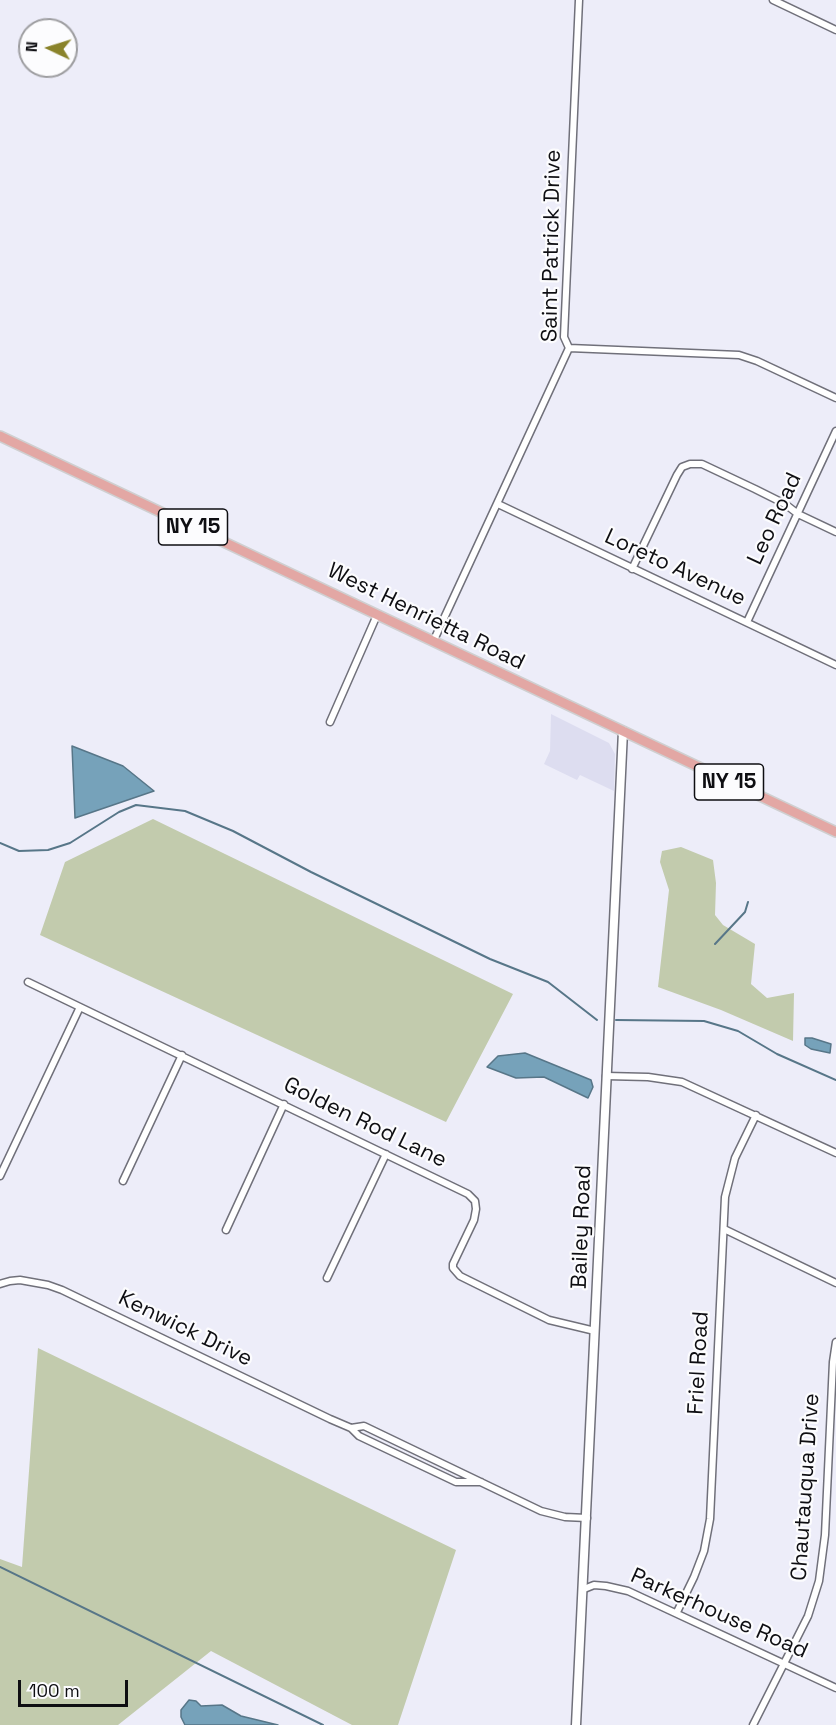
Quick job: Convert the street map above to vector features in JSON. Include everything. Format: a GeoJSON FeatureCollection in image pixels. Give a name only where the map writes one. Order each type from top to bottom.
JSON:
{"type":"FeatureCollection","features":[{"type":"Feature","properties":{"kind":"main road","name":"West Henrietta Road"},"geometry":{"type":"LineString","coordinates":[[0,436],[836,832]]}},
{"type":"Feature","properties":{"kind":"street","name":"Saint Patrick Drive"},"geometry":{"type":"LineString","coordinates":[[433,642],[569,348],[564,337],[579,0]]}},
{"type":"Feature","properties":{"kind":"street"},"geometry":{"type":"LineString","coordinates":[[773,0],[836,30]]}},
{"type":"Feature","properties":{"kind":"street"},"geometry":{"type":"LineString","coordinates":[[569,348],[739,355],[757,361],[836,398]]}},
{"type":"Feature","properties":{"kind":"street","name":"Leo Road"},"geometry":{"type":"LineString","coordinates":[[747,622],[836,431]]}},
{"type":"Feature","properties":{"kind":"street"},"geometry":{"type":"LineString","coordinates":[[632,569],[677,475],[682,467],[690,464],[696,463],[709,467],[836,532]]}},
{"type":"Feature","properties":{"kind":"street","name":"Loreto Avenue"},"geometry":{"type":"LineString","coordinates":[[498,504],[836,665]]}},
{"type":"Feature","properties":{"kind":"street"},"geometry":{"type":"LineString","coordinates":[[330,722],[377,615]]}},
{"type":"Feature","properties":{"kind":"street","name":"Bailey Road"},"geometry":{"type":"LineString","coordinates":[[576,1725],[622,731]]}},
{"type":"Feature","properties":{"kind":"street","name":"Golden Rod Lane"},"geometry":{"type":"LineString","coordinates":[[28,982],[463,1191],[475,1201],[475,1216],[453,1264],[453,1268],[460,1276],[549,1320],[596,1331]]}},
{"type":"Feature","properties":{"kind":"street"},"geometry":{"type":"LineString","coordinates":[[0,1176],[80,1007]]}},
{"type":"Feature","properties":{"kind":"street"},"geometry":{"type":"LineString","coordinates":[[123,1181],[182,1055]]}},
{"type":"Feature","properties":{"kind":"street"},"geometry":{"type":"LineString","coordinates":[[606,1076],[648,1077],[682,1082],[836,1153]]}},
{"type":"Feature","properties":{"kind":"street"},"geometry":{"type":"LineString","coordinates":[[225,1230],[284,1104]]}},
{"type":"Feature","properties":{"kind":"street","name":"Friel Road"},"geometry":{"type":"LineString","coordinates":[[677,1612],[700,1560],[710,1520],[725,1197],[730,1171],[756,1115]]}},
{"type":"Feature","properties":{"kind":"street"},"geometry":{"type":"LineString","coordinates":[[327,1278],[386,1154]]}},
{"type":"Feature","properties":{"kind":"street"},"geometry":{"type":"LineString","coordinates":[[724,1229],[836,1283]]}},
{"type":"Feature","properties":{"kind":"street","name":"Kenwick Drive"},"geometry":{"type":"LineString","coordinates":[[0,1284],[20,1280],[62,1290],[351,1428],[359,1436],[456,1482],[481,1482]]}},
{"type":"Feature","properties":{"kind":"street","name":"Chautauqua Drive"},"geometry":{"type":"LineString","coordinates":[[753,1725],[808,1617],[817,1592],[822,1567],[836,1342]]}},
{"type":"Feature","properties":{"kind":"street","name":"Kenwick Drive"},"geometry":{"type":"LineString","coordinates":[[351,1428],[364,1426],[552,1515],[587,1518]]}},
{"type":"Feature","properties":{"kind":"street","name":"Parkerhouse Road"},"geometry":{"type":"LineString","coordinates":[[584,1588],[594,1585],[618,1588],[677,1612],[836,1688]]}},
{"type":"Feature","properties":{"kind":"shaded area"},"geometry":{"type":"Polygon","coordinates":[[[551,714],[609,743],[615,754],[614,791],[580,775],[577,780],[544,764],[550,751],[551,714]]]}},
{"type":"Feature","properties":{"kind":"green space"},"geometry":{"type":"Polygon","coordinates":[[[153,819],[513,994],[446,1122],[40,935],[65,862],[153,819]]]}},
{"type":"Feature","properties":{"kind":"green space"},"geometry":{"type":"Polygon","coordinates":[[[681,847],[713,860],[716,883],[715,915],[723,925],[755,944],[751,984],[767,998],[794,993],[793,1041],[721,1010],[658,987],[669,890],[660,862],[662,851],[681,847]]]}},
{"type":"Feature","properties":{"kind":"green space"},"geometry":{"type":"Polygon","coordinates":[[[38,1348],[456,1550],[398,1725],[352,1725],[211,1651],[118,1725],[0,1725],[0,1559],[22,1567],[38,1348]]]}},
{"type":"Feature","properties":{"kind":"water"},"geometry":{"type":"Polygon","coordinates":[[[72,746],[123,766],[154,791],[75,818],[72,746]]]}},
{"type":"Feature","properties":{"kind":"water"},"geometry":{"type":"Polygon","coordinates":[[[805,1038],[831,1044],[830,1053],[811,1049],[805,1045],[805,1038]]]}},
{"type":"Feature","properties":{"kind":"water"},"geometry":{"type":"Polygon","coordinates":[[[525,1053],[591,1080],[593,1087],[588,1098],[544,1077],[516,1078],[487,1067],[498,1056],[525,1053]]]}},
{"type":"Feature","properties":{"kind":"water"},"geometry":{"type":"Polygon","coordinates":[[[189,1700],[196,1701],[201,1706],[222,1705],[241,1716],[278,1725],[185,1725],[181,1717],[181,1710],[189,1700]]]}},
{"type":"Feature","properties":{"kind":"waterway"},"geometry":{"type":"LineString","coordinates":[[0,843],[19,851],[48,850],[70,843],[119,812],[136,805],[185,811],[233,831],[311,872],[490,959],[548,982],[597,1020]]}},
{"type":"Feature","properties":{"kind":"waterway"},"geometry":{"type":"LineString","coordinates":[[715,944],[745,912],[748,902]]}},
{"type":"Feature","properties":{"kind":"waterway"},"geometry":{"type":"LineString","coordinates":[[616,1020],[704,1021],[738,1031],[777,1054],[836,1080]]}},
{"type":"Feature","properties":{"kind":"waterway"},"geometry":{"type":"LineString","coordinates":[[0,1567],[323,1725]]}}]}
